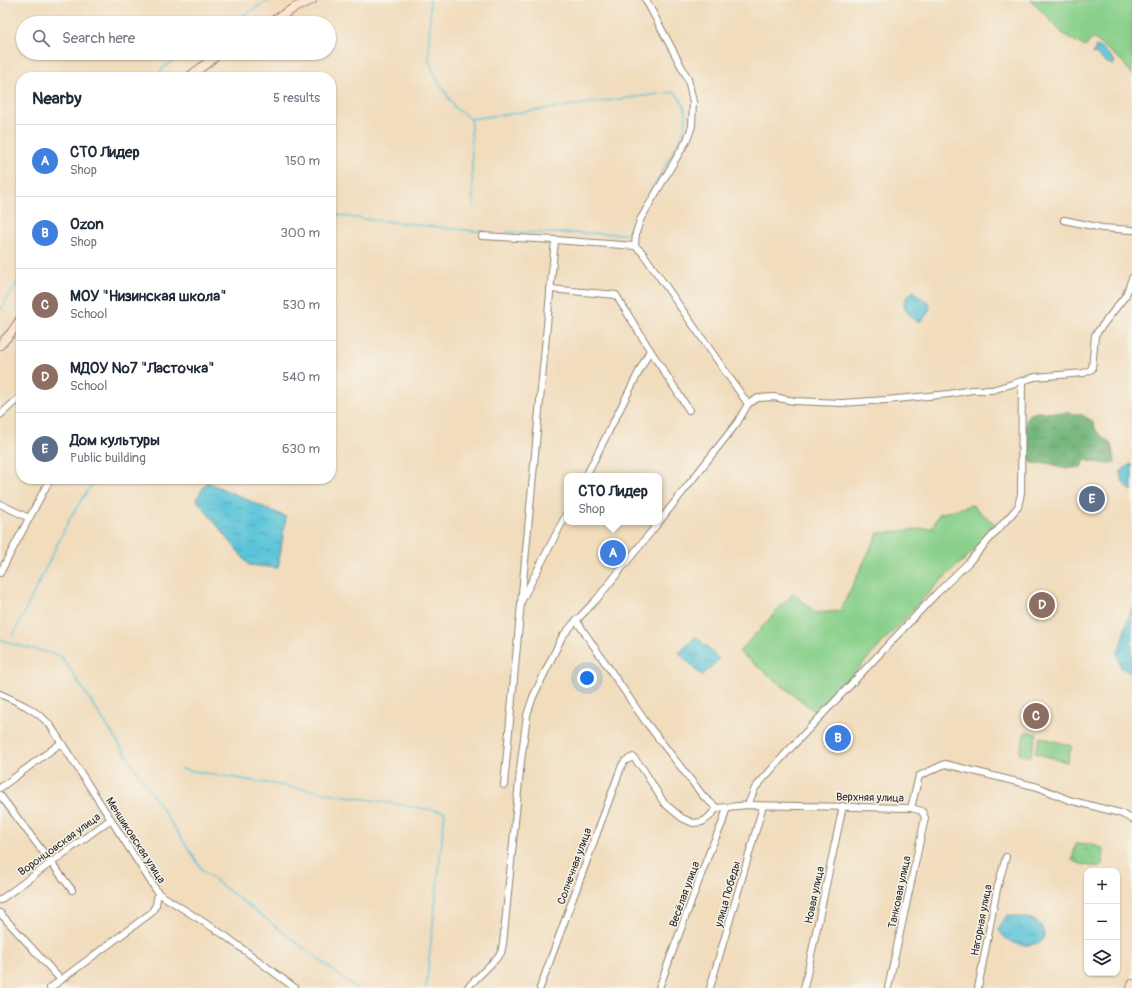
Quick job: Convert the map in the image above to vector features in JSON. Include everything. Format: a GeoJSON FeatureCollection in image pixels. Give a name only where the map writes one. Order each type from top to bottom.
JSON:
{"type":"FeatureCollection","features":[{"type":"Feature","properties":{"kind":"street"},"geometry":{"type":"LineString","coordinates":[[281,16],[312,0]]}},
{"type":"Feature","properties":{"kind":"street"},"geometry":{"type":"LineString","coordinates":[[635,246],[636,233],[640,220],[687,140],[692,126],[694,102],[688,79],[646,0]]}},
{"type":"Feature","properties":{"kind":"street"},"geometry":{"type":"LineString","coordinates":[[195,72],[211,60]]}},
{"type":"Feature","properties":{"kind":"street"},"geometry":{"type":"LineString","coordinates":[[1064,220],[1102,228],[1132,230]]}},
{"type":"Feature","properties":{"kind":"street"},"geometry":{"type":"LineString","coordinates":[[482,236],[635,246],[642,252],[748,404]]}},
{"type":"Feature","properties":{"kind":"street"},"geometry":{"type":"LineString","coordinates":[[504,785],[555,240]]}},
{"type":"Feature","properties":{"kind":"street"},"geometry":{"type":"LineString","coordinates":[[662,518],[737,423],[748,404],[758,398],[774,398],[794,401],[842,402],[886,400],[949,394],[972,390],[992,390],[1035,377],[1084,373],[1092,369],[1095,335],[1126,296],[1132,278]]}},
{"type":"Feature","properties":{"kind":"street"},"geometry":{"type":"LineString","coordinates":[[550,289],[616,295],[689,410]]}},
{"type":"Feature","properties":{"kind":"street"},"geometry":{"type":"LineString","coordinates":[[0,345],[16,326]]}},
{"type":"Feature","properties":{"kind":"street"},"geometry":{"type":"LineString","coordinates":[[588,473],[650,350]]}},
{"type":"Feature","properties":{"kind":"street"},"geometry":{"type":"LineString","coordinates":[[748,805],[755,788],[788,751],[926,604],[969,562],[1018,507],[1021,494],[1022,382]]}},
{"type":"Feature","properties":{"kind":"street"},"geometry":{"type":"LineString","coordinates":[[0,414],[16,400]]}},
{"type":"Feature","properties":{"kind":"street"},"geometry":{"type":"LineString","coordinates":[[0,573],[47,484]]}},
{"type":"Feature","properties":{"kind":"street"},"geometry":{"type":"LineString","coordinates":[[0,504],[29,518]]}},
{"type":"Feature","properties":{"kind":"street"},"geometry":{"type":"LineString","coordinates":[[520,604],[564,519]]}},
{"type":"Feature","properties":{"kind":"street"},"geometry":{"type":"LineString","coordinates":[[467,988],[501,953],[527,715],[533,697],[562,637],[596,600],[657,525]]}},
{"type":"Feature","properties":{"kind":"street"},"geometry":{"type":"LineString","coordinates":[[576,620],[645,722],[704,797],[717,808]]}},
{"type":"Feature","properties":{"kind":"street","name":"Меншиковская улица"},"geometry":{"type":"LineString","coordinates":[[0,694],[31,708],[41,715],[50,725],[158,893],[156,905],[151,913],[50,988]]}},
{"type":"Feature","properties":{"kind":"street"},"geometry":{"type":"LineString","coordinates":[[0,788],[61,743]]}},
{"type":"Feature","properties":{"kind":"street","name":"Солнечная улица"},"geometry":{"type":"LineString","coordinates":[[540,988],[622,765],[625,761],[633,757],[643,769],[664,804],[682,818],[693,823],[702,822],[717,808]]}},
{"type":"Feature","properties":{"kind":"street","name":"Верхняя улица"},"geometry":{"type":"LineString","coordinates":[[717,808],[748,805],[911,808],[919,776],[945,764],[1038,787],[1070,800],[1120,813],[1132,819]]}},
{"type":"Feature","properties":{"kind":"street"},"geometry":{"type":"LineString","coordinates":[[0,795],[72,890]]}},
{"type":"Feature","properties":{"kind":"street","name":"улица Победы"},"geometry":{"type":"LineString","coordinates":[[710,988],[763,806]]}},
{"type":"Feature","properties":{"kind":"street","name":"Новая улица"},"geometry":{"type":"LineString","coordinates":[[804,988],[843,806]]}},
{"type":"Feature","properties":{"kind":"street","name":"Весёлая улица"},"geometry":{"type":"LineString","coordinates":[[659,988],[711,848],[728,807]]}},
{"type":"Feature","properties":{"kind":"street","name":"Танковая улица"},"geometry":{"type":"LineString","coordinates":[[888,988],[925,818],[922,812],[911,808]]}},
{"type":"Feature","properties":{"kind":"street","name":"Воронцовская улица"},"geometry":{"type":"LineString","coordinates":[[0,900],[111,819]]}},
{"type":"Feature","properties":{"kind":"street","name":"Нагорная улица"},"geometry":{"type":"LineString","coordinates":[[978,988],[997,888],[1006,857]]}},
{"type":"Feature","properties":{"kind":"street"},"geometry":{"type":"LineString","coordinates":[[158,893],[224,935],[295,988]]}},
{"type":"Feature","properties":{"kind":"street"},"geometry":{"type":"LineString","coordinates":[[0,913],[61,980]]}},
{"type":"Feature","properties":{"kind":"street"},"geometry":{"type":"LineString","coordinates":[[1131,988],[1132,984]]}},
{"type":"Feature","properties":{"kind":"green space"},"geometry":{"type":"Polygon","coordinates":[[[1031,0],[1132,0],[1132,76],[1123,62],[1093,38],[1085,47],[1063,34],[1031,0]]]}},
{"type":"Feature","properties":{"kind":"green space"},"geometry":{"type":"Polygon","coordinates":[[[1037,412],[1082,415],[1092,421],[1097,432],[1111,444],[1115,462],[1103,463],[1085,460],[1081,467],[1066,468],[1048,463],[1032,462],[1025,457],[1026,424],[1028,415],[1037,412]]]}},
{"type":"Feature","properties":{"kind":"green space"},"geometry":{"type":"Polygon","coordinates":[[[972,505],[996,525],[979,546],[937,584],[817,713],[739,652],[793,593],[816,613],[840,611],[878,533],[932,528],[939,514],[972,505]]]}},
{"type":"Feature","properties":{"kind":"green space"},"geometry":{"type":"Polygon","coordinates":[[[1025,731],[1037,734],[1030,757],[1019,754],[1025,731]]]}},
{"type":"Feature","properties":{"kind":"green space"},"geometry":{"type":"Polygon","coordinates":[[[1040,737],[1072,746],[1067,762],[1035,753],[1040,737]]]}},
{"type":"Feature","properties":{"kind":"green space"},"geometry":{"type":"Polygon","coordinates":[[[1076,843],[1088,844],[1103,848],[1102,865],[1091,866],[1072,860],[1076,843]]]}},
{"type":"Feature","properties":{"kind":"water"},"geometry":{"type":"Polygon","coordinates":[[[1096,46],[1103,49],[1115,61],[1113,65],[1093,53],[1096,46]]]}},
{"type":"Feature","properties":{"kind":"water"},"geometry":{"type":"Polygon","coordinates":[[[914,291],[919,297],[929,302],[930,309],[924,318],[919,322],[906,311],[904,307],[906,299],[914,291]]]}},
{"type":"Feature","properties":{"kind":"water"},"geometry":{"type":"Polygon","coordinates":[[[1131,464],[1132,491],[1127,487],[1121,477],[1121,471],[1131,464]]]}},
{"type":"Feature","properties":{"kind":"water"},"geometry":{"type":"Polygon","coordinates":[[[206,484],[212,484],[286,517],[278,568],[249,565],[196,499],[206,484]]]}},
{"type":"Feature","properties":{"kind":"water"},"geometry":{"type":"Polygon","coordinates":[[[1132,606],[1132,673],[1121,668],[1117,654],[1132,606]]]}},
{"type":"Feature","properties":{"kind":"water"},"geometry":{"type":"Polygon","coordinates":[[[696,636],[719,659],[702,676],[679,653],[696,636]]]}},
{"type":"Feature","properties":{"kind":"water"},"geometry":{"type":"Polygon","coordinates":[[[1008,915],[1032,919],[1041,925],[1044,933],[1043,940],[1037,943],[1025,945],[1013,943],[1007,940],[999,930],[1002,921],[1008,915]]]}},
{"type":"Feature","properties":{"kind":"waterway"},"geometry":{"type":"LineString","coordinates":[[241,16],[270,0]]}},
{"type":"Feature","properties":{"kind":"waterway"},"geometry":{"type":"LineString","coordinates":[[430,0],[429,61],[437,79],[455,108],[471,119],[674,92],[679,97],[686,112],[682,136],[627,234],[507,232]]}},
{"type":"Feature","properties":{"kind":"waterway"},"geometry":{"type":"LineString","coordinates":[[160,72],[174,60]]}},
{"type":"Feature","properties":{"kind":"waterway"},"geometry":{"type":"LineString","coordinates":[[471,119],[473,207]]}},
{"type":"Feature","properties":{"kind":"waterway"},"geometry":{"type":"LineString","coordinates":[[336,214],[348,217],[473,231],[485,231]]}},
{"type":"Feature","properties":{"kind":"waterway"},"geometry":{"type":"LineString","coordinates":[[0,310],[16,285]]}},
{"type":"Feature","properties":{"kind":"waterway"},"geometry":{"type":"LineString","coordinates":[[13,636],[70,518],[92,484]]}},
{"type":"Feature","properties":{"kind":"waterway"},"geometry":{"type":"LineString","coordinates":[[0,639],[12,644],[61,656],[203,871],[356,988]]}},
{"type":"Feature","properties":{"kind":"waterway"},"geometry":{"type":"LineString","coordinates":[[180,769],[445,812],[426,988]]}},
{"type":"Feature","properties":{"kind":"place","name":"Дом культуры"},"geometry":{"type":"Point","coordinates":[1092,499]}},
{"type":"Feature","properties":{"kind":"place","name":"СТО Лидер"},"geometry":{"type":"Point","coordinates":[613,553]}},
{"type":"Feature","properties":{"kind":"place","name":"МДОУ №7 \"Ласточка\""},"geometry":{"type":"Point","coordinates":[1042,605]}},
{"type":"Feature","properties":{"kind":"place","name":"МОУ \"Низинская школа\""},"geometry":{"type":"Point","coordinates":[1036,716]}},
{"type":"Feature","properties":{"kind":"place","name":"Ozon"},"geometry":{"type":"Point","coordinates":[838,738]}}]}
